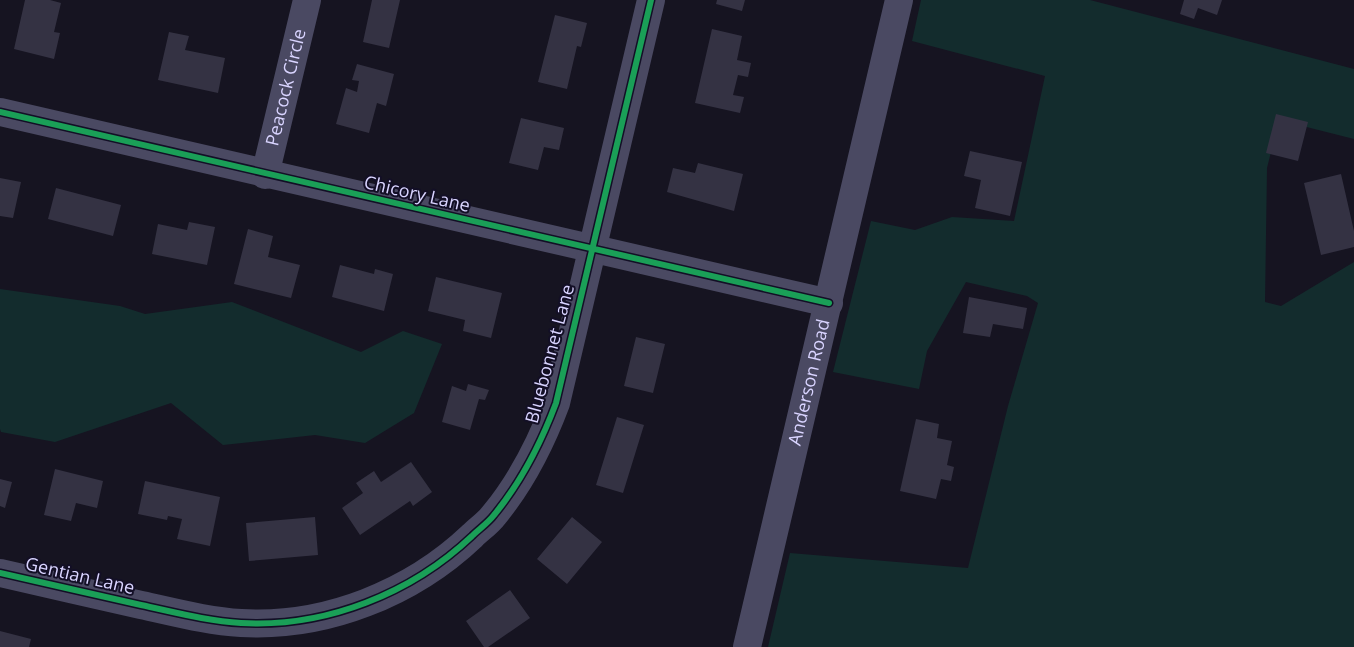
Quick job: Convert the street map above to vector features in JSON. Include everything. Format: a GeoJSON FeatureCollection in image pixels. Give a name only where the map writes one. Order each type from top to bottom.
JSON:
{"type":"FeatureCollection","features":[{"type":"Feature","properties":{"kind":"street","name":"Peacock Circle"},"geometry":{"type":"LineString","coordinates":[[265,174],[307,0]]}},
{"type":"Feature","properties":{"kind":"street","name":"Bluebonnet Lane"},"geometry":{"type":"LineString","coordinates":[[152,607],[209,620],[242,623],[305,620],[339,612],[378,598],[423,575],[450,556],[493,516],[532,459],[542,440],[556,403],[651,0]]}},
{"type":"Feature","properties":{"kind":"street","name":"Anderson Road"},"geometry":{"type":"LineString","coordinates":[[747,647],[899,0]]}},
{"type":"Feature","properties":{"kind":"street","name":"Chicory Lane"},"geometry":{"type":"LineString","coordinates":[[0,112],[829,303]]}},
{"type":"Feature","properties":{"kind":"street","name":"Gentian Lane"},"geometry":{"type":"LineString","coordinates":[[0,573],[152,607]]}},
{"type":"Feature","properties":{"kind":"green space"},"geometry":{"type":"Polygon","coordinates":[[[921,0],[1090,0],[1354,69],[1354,139],[1279,120],[1267,168],[1265,302],[1281,306],[1354,262],[1354,647],[768,647],[790,553],[968,568],[1008,406],[1038,303],[1027,296],[966,282],[927,351],[919,389],[833,372],[871,221],[915,230],[952,217],[1014,221],[1045,76],[912,41],[921,0]]]}},
{"type":"Feature","properties":{"kind":"green space"},"geometry":{"type":"Polygon","coordinates":[[[0,289],[120,306],[145,314],[232,302],[361,352],[403,331],[442,344],[414,413],[365,443],[315,435],[223,445],[171,403],[55,442],[1,432],[0,289]]]}},
{"type":"Feature","properties":{"kind":"building"},"geometry":{"type":"Polygon","coordinates":[[[25,0],[50,0],[61,3],[54,32],[60,33],[54,59],[14,49],[25,0]]]}},
{"type":"Feature","properties":{"kind":"building"},"geometry":{"type":"Polygon","coordinates":[[[372,0],[400,0],[389,48],[363,42],[372,0]]]}},
{"type":"Feature","properties":{"kind":"building"},"geometry":{"type":"Polygon","coordinates":[[[717,0],[745,0],[742,11],[716,4],[717,0]]]}},
{"type":"Feature","properties":{"kind":"building"},"geometry":{"type":"Polygon","coordinates":[[[1184,0],[1222,0],[1217,15],[1198,8],[1194,19],[1180,14],[1184,0]]]}},
{"type":"Feature","properties":{"kind":"building"},"geometry":{"type":"Polygon","coordinates":[[[555,15],[587,23],[581,47],[577,46],[567,89],[538,82],[555,15]]]}},
{"type":"Feature","properties":{"kind":"building"},"geometry":{"type":"Polygon","coordinates":[[[712,29],[742,36],[737,60],[751,63],[748,77],[738,75],[733,95],[744,97],[740,113],[695,103],[712,29]]]}},
{"type":"Feature","properties":{"kind":"building"},"geometry":{"type":"Polygon","coordinates":[[[169,32],[189,36],[185,50],[225,58],[218,93],[158,80],[169,32]]]}},
{"type":"Feature","properties":{"kind":"building"},"geometry":{"type":"Polygon","coordinates":[[[357,64],[394,74],[386,106],[377,103],[369,133],[336,124],[346,88],[357,92],[359,81],[352,80],[357,64]]]}},
{"type":"Feature","properties":{"kind":"building"},"geometry":{"type":"Polygon","coordinates":[[[1276,114],[1308,122],[1298,161],[1266,153],[1276,114]]]}},
{"type":"Feature","properties":{"kind":"building"},"geometry":{"type":"Polygon","coordinates":[[[521,118],[564,128],[559,150],[544,147],[538,170],[509,163],[521,118]]]}},
{"type":"Feature","properties":{"kind":"building"},"geometry":{"type":"Polygon","coordinates":[[[970,151],[1022,162],[1010,216],[975,208],[981,180],[964,176],[970,151]]]}},
{"type":"Feature","properties":{"kind":"building"},"geometry":{"type":"Polygon","coordinates":[[[698,163],[743,174],[734,211],[667,192],[673,168],[695,173],[698,163]]]}},
{"type":"Feature","properties":{"kind":"building"},"geometry":{"type":"Polygon","coordinates":[[[1341,174],[1354,231],[1354,247],[1321,255],[1304,183],[1341,174]]]}},
{"type":"Feature","properties":{"kind":"building"},"geometry":{"type":"Polygon","coordinates":[[[0,178],[21,182],[13,218],[0,216],[0,178]]]}},
{"type":"Feature","properties":{"kind":"building"},"geometry":{"type":"Polygon","coordinates":[[[56,188],[121,205],[113,236],[48,219],[56,188]]]}},
{"type":"Feature","properties":{"kind":"building"},"geometry":{"type":"Polygon","coordinates":[[[189,222],[215,227],[207,265],[152,254],[158,224],[187,230],[189,222]]]}},
{"type":"Feature","properties":{"kind":"building"},"geometry":{"type":"Polygon","coordinates":[[[248,229],[273,236],[268,257],[300,265],[291,298],[234,284],[248,229]]]}},
{"type":"Feature","properties":{"kind":"building"},"geometry":{"type":"Polygon","coordinates":[[[340,265],[374,274],[375,269],[393,274],[384,311],[332,297],[340,265]]]}},
{"type":"Feature","properties":{"kind":"building"},"geometry":{"type":"Polygon","coordinates":[[[436,277],[502,293],[491,338],[463,331],[465,320],[428,311],[436,277]]]}},
{"type":"Feature","properties":{"kind":"building"},"geometry":{"type":"Polygon","coordinates":[[[969,297],[1027,308],[1023,329],[993,324],[990,337],[963,333],[969,297]]]}},
{"type":"Feature","properties":{"kind":"building"},"geometry":{"type":"Polygon","coordinates":[[[636,337],[665,344],[653,393],[624,386],[636,337]]]}},
{"type":"Feature","properties":{"kind":"building"},"geometry":{"type":"Polygon","coordinates":[[[468,384],[489,390],[485,400],[479,399],[470,430],[442,422],[452,386],[466,391],[468,384]]]}},
{"type":"Feature","properties":{"kind":"building"},"geometry":{"type":"Polygon","coordinates":[[[617,417],[644,425],[623,493],[596,485],[617,417]]]}},
{"type":"Feature","properties":{"kind":"building"},"geometry":{"type":"Polygon","coordinates":[[[916,419],[939,424],[937,438],[952,441],[947,465],[954,467],[951,481],[941,479],[936,499],[900,491],[916,419]]]}},
{"type":"Feature","properties":{"kind":"building"},"geometry":{"type":"Polygon","coordinates":[[[411,462],[432,492],[413,506],[410,501],[360,535],[342,508],[363,493],[356,483],[374,471],[381,482],[411,462]]]}},
{"type":"Feature","properties":{"kind":"building"},"geometry":{"type":"Polygon","coordinates":[[[55,469],[103,481],[97,508],[76,503],[71,521],[44,515],[55,469]]]}},
{"type":"Feature","properties":{"kind":"building"},"geometry":{"type":"Polygon","coordinates":[[[0,479],[12,482],[5,508],[0,506],[0,479]]]}},
{"type":"Feature","properties":{"kind":"building"},"geometry":{"type":"Polygon","coordinates":[[[145,481],[220,497],[210,546],[177,539],[182,519],[168,516],[167,520],[138,514],[145,481]]]}},
{"type":"Feature","properties":{"kind":"building"},"geometry":{"type":"Polygon","coordinates":[[[315,517],[318,555],[249,561],[246,523],[315,517]]]}},
{"type":"Feature","properties":{"kind":"building"},"geometry":{"type":"Polygon","coordinates":[[[572,517],[602,542],[567,584],[537,559],[572,517]]]}},
{"type":"Feature","properties":{"kind":"building"},"geometry":{"type":"Polygon","coordinates":[[[510,590],[530,618],[488,647],[484,647],[466,621],[510,590]]]}},
{"type":"Feature","properties":{"kind":"building"},"geometry":{"type":"Polygon","coordinates":[[[0,631],[31,639],[29,647],[0,647],[0,631]]]}},
{"type":"Feature","properties":{"kind":"cycle path"},"geometry":{"type":"LineString","coordinates":[[0,573],[203,618],[241,623],[273,623],[305,620],[336,613],[366,603],[395,590],[423,574],[472,536],[492,518],[522,475],[544,433],[556,403],[651,0]]}},
{"type":"Feature","properties":{"kind":"cycle path"},"geometry":{"type":"LineString","coordinates":[[0,112],[829,303]]}}]}
